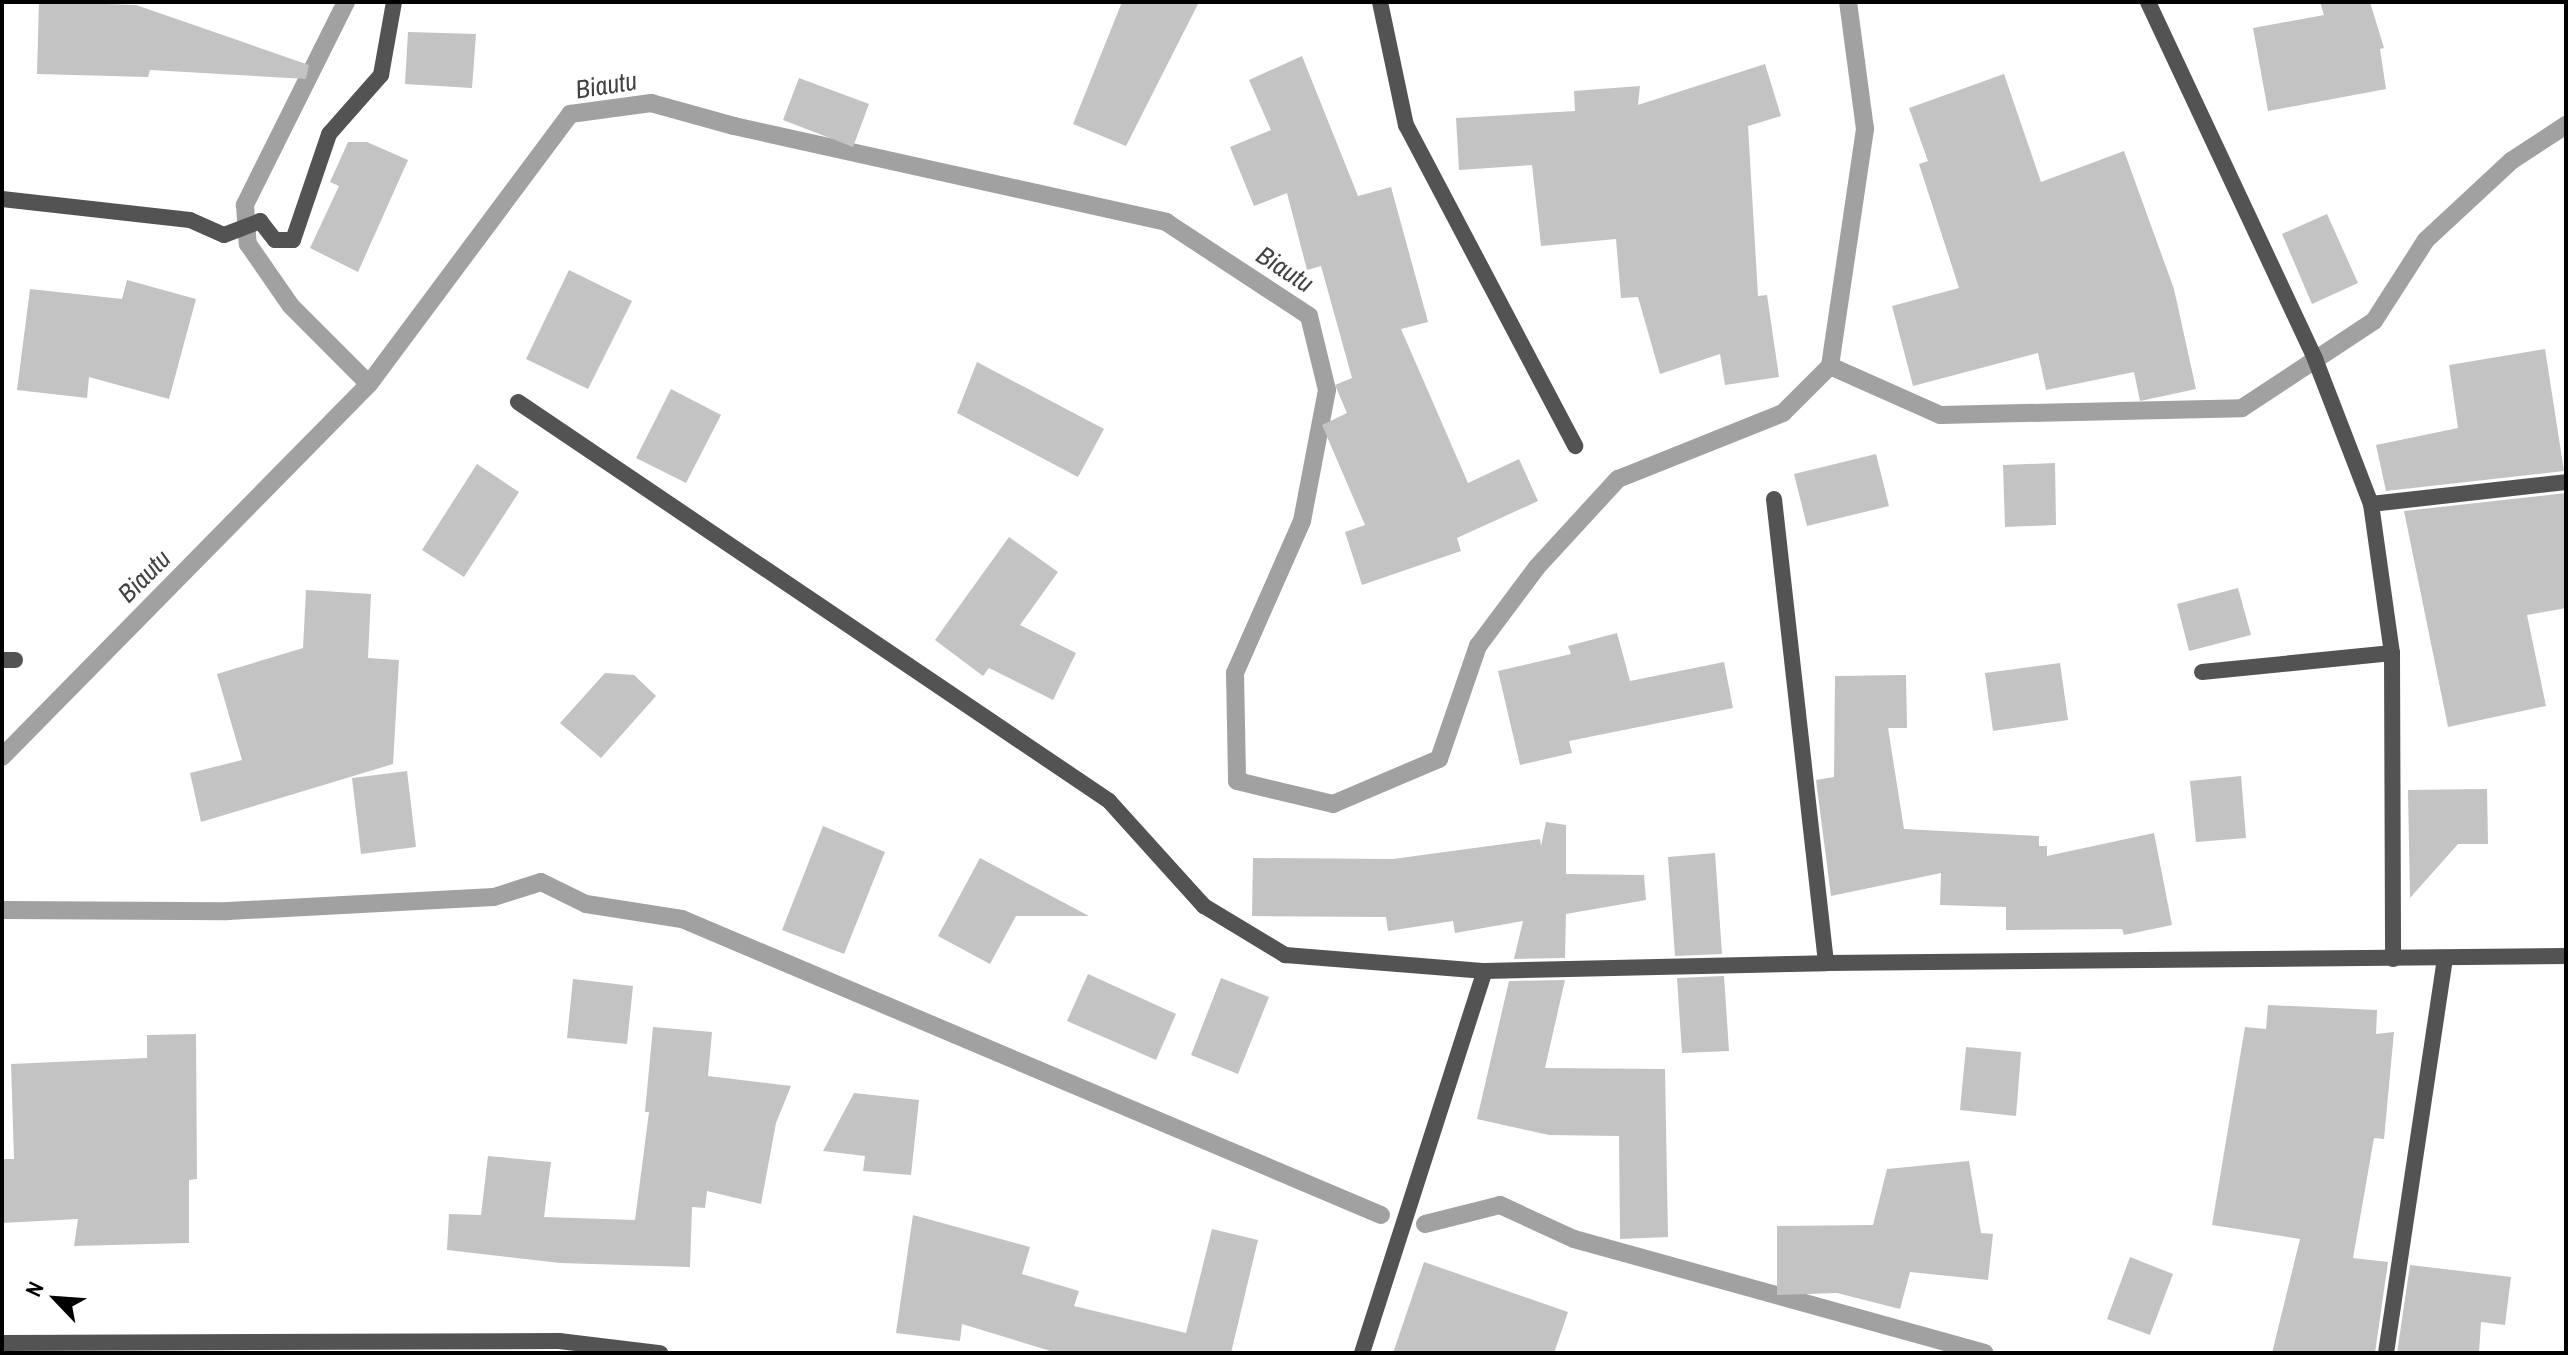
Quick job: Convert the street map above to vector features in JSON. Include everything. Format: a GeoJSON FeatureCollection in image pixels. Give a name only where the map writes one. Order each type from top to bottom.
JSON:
{"type":"FeatureCollection","features":[{"type":"Feature","properties":{"kind":"street"},"geometry":{"type":"LineString","coordinates":[[2,199],[190,220],[224,235],[260,221],[275,240],[293,240],[329,134],[381,75],[394,2]]}},
{"type":"Feature","properties":{"kind":"street"},"geometry":{"type":"LineString","coordinates":[[1380,2],[1406,125],[1575,446]]}},
{"type":"Feature","properties":{"kind":"street"},"geometry":{"type":"LineString","coordinates":[[2148,2],[2315,359],[2371,504],[2392,653],[2393,959]]}},
{"type":"Feature","properties":{"kind":"street"},"geometry":{"type":"LineString","coordinates":[[518,402],[1109,801],[1204,906],[1285,955],[1485,971],[1826,963],[2566,956]]}},
{"type":"Feature","properties":{"kind":"street"},"geometry":{"type":"LineString","coordinates":[[2371,504],[2566,482]]}},
{"type":"Feature","properties":{"kind":"street"},"geometry":{"type":"LineString","coordinates":[[1774,499],[1826,963]]}},
{"type":"Feature","properties":{"kind":"street"},"geometry":{"type":"LineString","coordinates":[[2202,672],[2392,653]]}},
{"type":"Feature","properties":{"kind":"street"},"geometry":{"type":"LineString","coordinates":[[2386,1353],[2445,959]]}},
{"type":"Feature","properties":{"kind":"street"},"geometry":{"type":"LineString","coordinates":[[1362,1353],[1485,971]]}},
{"type":"Feature","properties":{"kind":"street"},"geometry":{"type":"LineString","coordinates":[[2,1343],[559,1341],[660,1353]]}},
{"type":"Feature","properties":{"kind":"building"},"geometry":{"type":"Polygon","coordinates":[[[39,2],[136,5],[309,65],[306,79],[150,70],[148,77],[37,74],[39,2]]]}},
{"type":"Feature","properties":{"kind":"building"},"geometry":{"type":"Polygon","coordinates":[[[1122,2],[1199,2],[1126,146],[1073,124],[1122,2]]]}},
{"type":"Feature","properties":{"kind":"building"},"geometry":{"type":"Polygon","coordinates":[[[2320,2],[2370,2],[2384,48],[2380,49],[2386,89],[2268,111],[2253,28],[2324,15],[2320,2]]]}},
{"type":"Feature","properties":{"kind":"building"},"geometry":{"type":"Polygon","coordinates":[[[408,32],[476,34],[472,88],[405,84],[408,32]]]}},
{"type":"Feature","properties":{"kind":"building"},"geometry":{"type":"Polygon","coordinates":[[[1302,56],[1358,196],[1391,187],[1428,322],[1401,329],[1468,483],[1519,459],[1538,501],[1457,538],[1461,551],[1362,585],[1345,532],[1365,525],[1322,425],[1347,413],[1335,385],[1352,378],[1321,266],[1307,270],[1287,193],[1254,206],[1230,147],[1271,130],[1249,80],[1302,56]]]}},
{"type":"Feature","properties":{"kind":"building"},"geometry":{"type":"Polygon","coordinates":[[[1765,64],[1781,116],[1748,126],[1758,296],[1767,295],[1779,377],[1725,385],[1720,354],[1660,374],[1638,297],[1621,298],[1616,239],[1541,246],[1532,165],[1459,170],[1456,118],[1575,111],[1574,91],[1640,86],[1638,105],[1765,64]]]}},
{"type":"Feature","properties":{"kind":"building"},"geometry":{"type":"Polygon","coordinates":[[[2004,74],[2041,182],[2124,151],[2174,289],[2196,389],[2140,401],[2134,372],[2046,390],[2038,353],[1913,386],[1892,306],[1959,288],[1919,164],[1928,161],[1909,108],[2004,74]]]}},
{"type":"Feature","properties":{"kind":"building"},"geometry":{"type":"Polygon","coordinates":[[[799,78],[869,104],[853,147],[783,120],[799,78]]]}},
{"type":"Feature","properties":{"kind":"building"},"geometry":{"type":"Polygon","coordinates":[[[348,142],[367,142],[408,160],[358,272],[310,248],[339,186],[330,182],[348,142]]]}},
{"type":"Feature","properties":{"kind":"building"},"geometry":{"type":"Polygon","coordinates":[[[2327,214],[2358,283],[2312,304],[2282,234],[2327,214]]]}},
{"type":"Feature","properties":{"kind":"building"},"geometry":{"type":"Polygon","coordinates":[[[569,270],[632,301],[588,389],[526,359],[569,270]]]}},
{"type":"Feature","properties":{"kind":"building"},"geometry":{"type":"Polygon","coordinates":[[[127,280],[196,299],[169,399],[89,377],[87,398],[17,390],[30,289],[122,299],[127,280]]]}},
{"type":"Feature","properties":{"kind":"building"},"geometry":{"type":"Polygon","coordinates":[[[2545,349],[2564,471],[2386,491],[2376,445],[2458,428],[2449,365],[2545,349]]]}},
{"type":"Feature","properties":{"kind":"building"},"geometry":{"type":"Polygon","coordinates":[[[977,362],[1104,429],[1078,477],[957,413],[977,362]]]}},
{"type":"Feature","properties":{"kind":"building"},"geometry":{"type":"Polygon","coordinates":[[[671,389],[721,415],[686,483],[636,458],[671,389]]]}},
{"type":"Feature","properties":{"kind":"building"},"geometry":{"type":"Polygon","coordinates":[[[1876,454],[1889,506],[1807,526],[1794,474],[1876,454]]]}},
{"type":"Feature","properties":{"kind":"building"},"geometry":{"type":"Polygon","coordinates":[[[2055,463],[2056,525],[2005,527],[2003,465],[2055,463]]]}},
{"type":"Feature","properties":{"kind":"building"},"geometry":{"type":"Polygon","coordinates":[[[477,464],[519,492],[464,577],[422,550],[477,464]]]}},
{"type":"Feature","properties":{"kind":"building"},"geometry":{"type":"Polygon","coordinates":[[[2566,493],[2566,608],[2527,615],[2546,706],[2448,727],[2404,511],[2566,493]]]}},
{"type":"Feature","properties":{"kind":"building"},"geometry":{"type":"Polygon","coordinates":[[[1009,537],[1058,572],[1020,625],[1076,653],[1053,700],[989,668],[983,676],[935,640],[1009,537]]]}},
{"type":"Feature","properties":{"kind":"building"},"geometry":{"type":"Polygon","coordinates":[[[2238,588],[2251,635],[2189,651],[2177,604],[2238,588]]]}},
{"type":"Feature","properties":{"kind":"building"},"geometry":{"type":"Polygon","coordinates":[[[306,590],[371,594],[368,658],[399,660],[393,764],[201,822],[190,773],[242,760],[217,674],[303,648],[306,590]]]}},
{"type":"Feature","properties":{"kind":"building"},"geometry":{"type":"Polygon","coordinates":[[[1617,633],[1630,681],[1724,662],[1733,708],[1569,741],[1572,753],[1520,765],[1498,671],[1571,654],[1568,646],[1617,633]]]}},
{"type":"Feature","properties":{"kind":"building"},"geometry":{"type":"Polygon","coordinates":[[[2060,663],[2068,720],[1993,731],[1985,673],[2060,663]]]}},
{"type":"Feature","properties":{"kind":"building"},"geometry":{"type":"Polygon","coordinates":[[[605,673],[634,675],[656,696],[601,758],[560,723],[605,673]]]}},
{"type":"Feature","properties":{"kind":"building"},"geometry":{"type":"Polygon","coordinates":[[[1906,675],[1907,728],[1888,728],[1904,829],[2039,836],[2039,846],[2047,846],[2047,856],[2154,833],[2172,925],[2124,935],[2122,929],[2006,930],[2006,907],[1940,905],[1941,873],[1831,896],[1816,780],[1834,777],[1835,676],[1906,675]]]}},
{"type":"Feature","properties":{"kind":"building"},"geometry":{"type":"Polygon","coordinates":[[[407,771],[416,847],[361,854],[352,778],[407,771]]]}},
{"type":"Feature","properties":{"kind":"building"},"geometry":{"type":"Polygon","coordinates":[[[2241,776],[2246,838],[2196,842],[2190,781],[2241,776]]]}},
{"type":"Feature","properties":{"kind":"building"},"geometry":{"type":"Polygon","coordinates":[[[2487,789],[2488,844],[2458,844],[2410,898],[2408,790],[2487,789]]]}},
{"type":"Feature","properties":{"kind":"building"},"geometry":{"type":"Polygon","coordinates":[[[1546,822],[1566,825],[1566,874],[1644,875],[1646,900],[1566,914],[1565,958],[1514,959],[1523,921],[1455,933],[1453,921],[1388,931],[1386,917],[1252,916],[1253,858],[1393,859],[1540,839],[1541,846],[1546,822]]]}},
{"type":"Feature","properties":{"kind":"building"},"geometry":{"type":"Polygon","coordinates":[[[823,826],[885,852],[844,954],[782,930],[823,826]]]}},
{"type":"Feature","properties":{"kind":"building"},"geometry":{"type":"Polygon","coordinates":[[[1715,853],[1722,954],[1675,956],[1668,857],[1715,853]]]}},
{"type":"Feature","properties":{"kind":"building"},"geometry":{"type":"Polygon","coordinates":[[[980,858],[1089,916],[1016,916],[990,964],[938,936],[980,858]]]}},
{"type":"Feature","properties":{"kind":"building"},"geometry":{"type":"Polygon","coordinates":[[[1088,974],[1176,1014],[1156,1060],[1067,1021],[1088,974]]]}},
{"type":"Feature","properties":{"kind":"building"},"geometry":{"type":"Polygon","coordinates":[[[1724,976],[1729,1051],[1682,1053],[1677,978],[1724,976]]]}},
{"type":"Feature","properties":{"kind":"building"},"geometry":{"type":"Polygon","coordinates":[[[1221,978],[1269,997],[1238,1074],[1191,1055],[1221,978]]]}},
{"type":"Feature","properties":{"kind":"building"},"geometry":{"type":"Polygon","coordinates":[[[573,979],[633,986],[627,1044],[567,1038],[573,979]]]}},
{"type":"Feature","properties":{"kind":"building"},"geometry":{"type":"Polygon","coordinates":[[[1565,980],[1545,1068],[1665,1069],[1668,1237],[1620,1239],[1619,1136],[1549,1135],[1477,1119],[1509,981],[1565,980]]]}},
{"type":"Feature","properties":{"kind":"building"},"geometry":{"type":"Polygon","coordinates":[[[2268,1005],[2377,1010],[2376,1034],[2394,1032],[2384,1139],[2374,1138],[2353,1258],[2388,1262],[2375,1353],[2272,1353],[2300,1239],[2212,1225],[2245,1027],[2266,1029],[2268,1005]]]}},
{"type":"Feature","properties":{"kind":"building"},"geometry":{"type":"Polygon","coordinates":[[[653,1027],[712,1032],[708,1076],[791,1086],[776,1123],[761,1204],[707,1191],[705,1208],[692,1207],[690,1267],[560,1263],[447,1250],[449,1214],[481,1215],[488,1156],[551,1162],[544,1217],[635,1220],[649,1112],[645,1112],[653,1027]]]}},
{"type":"Feature","properties":{"kind":"building"},"geometry":{"type":"Polygon","coordinates":[[[196,1034],[197,1179],[189,1180],[189,1243],[74,1246],[78,1219],[2,1223],[2,1159],[14,1159],[11,1064],[147,1058],[147,1035],[196,1034]]]}},
{"type":"Feature","properties":{"kind":"building"},"geometry":{"type":"Polygon","coordinates":[[[1966,1047],[2021,1052],[2016,1116],[1960,1110],[1966,1047]]]}},
{"type":"Feature","properties":{"kind":"building"},"geometry":{"type":"Polygon","coordinates":[[[854,1093],[919,1100],[911,1175],[863,1171],[865,1156],[823,1151],[854,1093]]]}},
{"type":"Feature","properties":{"kind":"building"},"geometry":{"type":"Polygon","coordinates":[[[1969,1161],[1981,1233],[1993,1234],[1988,1280],[1910,1272],[1900,1309],[1837,1293],[1777,1295],[1777,1226],[1873,1225],[1887,1169],[1969,1161]]]}},
{"type":"Feature","properties":{"kind":"building"},"geometry":{"type":"Polygon","coordinates":[[[913,1215],[1030,1247],[1022,1274],[1079,1291],[1074,1306],[1186,1333],[1212,1229],[1258,1240],[1231,1353],[1057,1353],[962,1324],[960,1341],[896,1333],[913,1215]]]}},
{"type":"Feature","properties":{"kind":"building"},"geometry":{"type":"Polygon","coordinates":[[[2130,1257],[2173,1274],[2150,1335],[2107,1319],[2130,1257]]]}},
{"type":"Feature","properties":{"kind":"building"},"geometry":{"type":"Polygon","coordinates":[[[1424,1262],[1568,1312],[1554,1353],[1393,1353],[1424,1262]]]}},
{"type":"Feature","properties":{"kind":"building"},"geometry":{"type":"Polygon","coordinates":[[[2410,1265],[2511,1277],[2505,1325],[2481,1322],[2479,1353],[2397,1353],[2410,1265]]]}},
{"type":"Feature","properties":{"kind":"waterway"},"geometry":{"type":"LineString","coordinates":[[346,2],[245,205],[248,244],[291,306],[369,384]]}},
{"type":"Feature","properties":{"kind":"waterway","name":"Biautu"},"geometry":{"type":"LineString","coordinates":[[2,757],[369,384],[570,114],[651,103],[734,126],[1166,222],[1309,316],[1327,390],[1302,521],[1235,673],[1237,781],[1333,804],[1439,759],[1478,646],[1537,567],[1618,479],[1783,413],[1830,366],[1865,129],[1848,2]]}},
{"type":"Feature","properties":{"kind":"waterway"},"geometry":{"type":"LineString","coordinates":[[1830,366],[1940,415],[2242,408],[2374,321],[2426,240],[2511,161],[2566,125]]}},
{"type":"Feature","properties":{"kind":"waterway"},"geometry":{"type":"LineString","coordinates":[[2,910],[228,911],[494,897],[541,882],[586,904],[682,919],[1381,1215]]}},
{"type":"Feature","properties":{"kind":"waterway"},"geometry":{"type":"LineString","coordinates":[[1425,1224],[1500,1205],[1574,1239],[1984,1353]]}}]}
